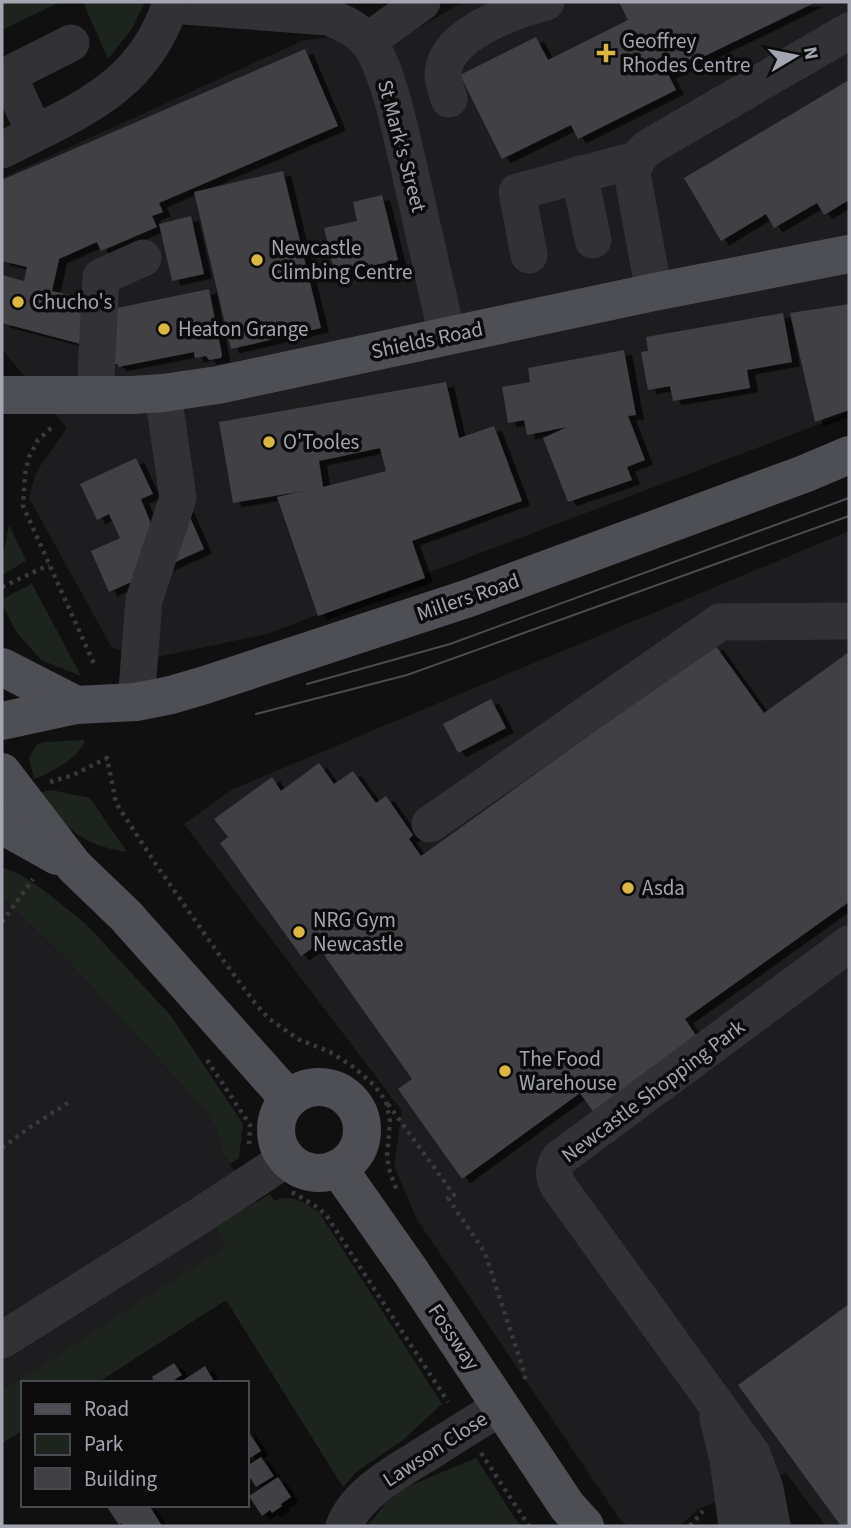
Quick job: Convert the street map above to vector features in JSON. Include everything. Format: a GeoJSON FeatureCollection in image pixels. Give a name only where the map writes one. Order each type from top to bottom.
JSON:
{"type":"FeatureCollection","features":[{"type":"Feature","properties":{"kind":"main road","name":"Shields Road"},"geometry":{"type":"LineString","coordinates":[[2,395],[132,395],[218,385],[654,292],[849,254]]}},
{"type":"Feature","properties":{"kind":"main road","name":"Millers Road"},"geometry":{"type":"LineString","coordinates":[[2,721],[76,705],[136,702],[205,685],[469,598],[849,455]]}},
{"type":"Feature","properties":{"kind":"main road"},"geometry":{"type":"LineString","coordinates":[[2,667],[76,705]]}},
{"type":"Feature","properties":{"kind":"main road"},"geometry":{"type":"LineString","coordinates":[[2,772],[74,866],[126,916],[288,1098]]}},
{"type":"Feature","properties":{"kind":"main road"},"geometry":{"type":"LineString","coordinates":[[2,825],[74,866]]}},
{"type":"Feature","properties":{"kind":"main road"},"geometry":{"type":"LineString","coordinates":[[315,1087],[340,1092],[350,1100],[356,1108],[362,1127],[359,1149],[352,1157],[338,1168],[322,1174],[306,1174],[286,1159],[280,1149],[275,1129],[281,1106],[288,1098],[303,1089],[315,1087]]}},
{"type":"Feature","properties":{"kind":"main road","name":"Fossway"},"geometry":{"type":"LineString","coordinates":[[338,1168],[415,1278],[513,1396],[575,1520]]}},
{"type":"Feature","properties":{"kind":"street"},"geometry":{"type":"LineString","coordinates":[[2,150],[93,103],[127,78],[154,41],[171,3],[328,17],[343,22],[368,41],[422,2]]}},
{"type":"Feature","properties":{"kind":"street"},"geometry":{"type":"LineString","coordinates":[[449,99],[443,78],[445,65],[460,43],[496,19],[546,2]]}},
{"type":"Feature","properties":{"kind":"street"},"geometry":{"type":"LineString","coordinates":[[654,292],[632,173],[641,154],[849,31]]}},
{"type":"Feature","properties":{"kind":"street","name":"St Mark's Street"},"geometry":{"type":"LineString","coordinates":[[368,41],[384,74],[399,127],[447,335]]}},
{"type":"Feature","properties":{"kind":"street"},"geometry":{"type":"LineString","coordinates":[[35,133],[8,75],[71,43]]}},
{"type":"Feature","properties":{"kind":"street"},"geometry":{"type":"LineString","coordinates":[[529,256],[517,192],[627,162],[635,163]]}},
{"type":"Feature","properties":{"kind":"street"},"geometry":{"type":"LineString","coordinates":[[579,174],[593,240]]}},
{"type":"Feature","properties":{"kind":"street"},"geometry":{"type":"LineString","coordinates":[[95,395],[101,277],[143,258]]}},
{"type":"Feature","properties":{"kind":"street"},"geometry":{"type":"LineString","coordinates":[[136,702],[144,600],[178,498],[163,393]]}},
{"type":"Feature","properties":{"kind":"street"},"geometry":{"type":"LineString","coordinates":[[430,824],[720,622],[849,621]]}},
{"type":"Feature","properties":{"kind":"street","name":"Newcastle Shopping Park"},"geometry":{"type":"LineString","coordinates":[[772,1526],[765,1489],[752,1454],[559,1187],[554,1178],[554,1170],[560,1158],[849,944]]}},
{"type":"Feature","properties":{"kind":"street"},"geometry":{"type":"LineString","coordinates":[[2,1339],[286,1159]]}},
{"type":"Feature","properties":{"kind":"street","name":"Lawson Close"},"geometry":{"type":"LineString","coordinates":[[344,1526],[348,1517],[368,1494],[388,1477],[513,1396]]}},
{"type":"Feature","properties":{"kind":"street","name":"Newcastle Shopping Park"},"geometry":{"type":"LineString","coordinates":[[715,1404],[728,1460],[737,1526]]}},
{"type":"Feature","properties":{"kind":"street"},"geometry":{"type":"LineString","coordinates":[[712,1526],[723,1511],[732,1486]]}},
{"type":"Feature","properties":{"kind":"path"},"geometry":{"type":"LineString","coordinates":[[56,424],[38,440],[29,457],[23,506],[95,666]]}},
{"type":"Feature","properties":{"kind":"path"},"geometry":{"type":"LineString","coordinates":[[2,587],[49,565]]}},
{"type":"Feature","properties":{"kind":"path"},"geometry":{"type":"LineString","coordinates":[[2,922],[35,875]]}},
{"type":"Feature","properties":{"kind":"path"},"geometry":{"type":"LineString","coordinates":[[386,1101],[454,1195],[448,1198],[485,1253],[525,1375],[513,1396]]}},
{"type":"Feature","properties":{"kind":"path"},"geometry":{"type":"LineString","coordinates":[[2,1148],[69,1102]]}},
{"type":"Feature","properties":{"kind":"shaded area"},"geometry":{"type":"Polygon","coordinates":[[[463,2],[849,2],[849,413],[267,634],[153,658],[112,648],[29,498],[36,472],[67,428],[2,349],[2,178],[304,40],[422,26],[463,2]]]}},
{"type":"Feature","properties":{"kind":"shaded area"},"geometry":{"type":"Polygon","coordinates":[[[849,531],[849,1526],[826,1526],[786,1473],[699,1509],[679,1526],[629,1526],[621,1521],[416,1218],[394,1166],[402,1111],[184,824],[233,789],[849,531]]]}},
{"type":"Feature","properties":{"kind":"shaded area"},"geometry":{"type":"Polygon","coordinates":[[[2,896],[70,963],[207,1112],[218,1131],[222,1153],[296,1259],[226,1299],[100,1381],[21,1381],[21,1431],[2,1443],[2,896]]]}},
{"type":"Feature","properties":{"kind":"green space"},"geometry":{"type":"Polygon","coordinates":[[[2,2],[60,2],[2,30],[2,2]]]}},
{"type":"Feature","properties":{"kind":"green space"},"geometry":{"type":"Polygon","coordinates":[[[83,2],[145,2],[133,27],[108,59],[83,2]]]}},
{"type":"Feature","properties":{"kind":"green space"},"geometry":{"type":"Polygon","coordinates":[[[9,525],[26,561],[2,575],[2,560],[9,525]]]}},
{"type":"Feature","properties":{"kind":"green space"},"geometry":{"type":"Polygon","coordinates":[[[32,584],[81,676],[41,660],[15,630],[2,599],[32,584]]]}},
{"type":"Feature","properties":{"kind":"green space"},"geometry":{"type":"Polygon","coordinates":[[[85,740],[71,758],[56,769],[34,779],[29,758],[36,745],[43,742],[85,740]]]}},
{"type":"Feature","properties":{"kind":"green space"},"geometry":{"type":"Polygon","coordinates":[[[51,790],[90,798],[127,852],[97,845],[75,833],[38,793],[51,790]]]}},
{"type":"Feature","properties":{"kind":"green space"},"geometry":{"type":"Polygon","coordinates":[[[2,867],[21,875],[42,889],[87,925],[171,1016],[243,1124],[239,1158],[230,1164],[222,1153],[218,1131],[207,1112],[70,963],[2,896],[2,867]]]}},
{"type":"Feature","properties":{"kind":"green space"},"geometry":{"type":"Polygon","coordinates":[[[270,1194],[274,1201],[293,1198],[320,1214],[442,1404],[403,1440],[356,1472],[343,1487],[226,1300],[100,1381],[21,1381],[21,1431],[2,1443],[2,1391],[226,1246],[215,1227],[270,1194]]]}},
{"type":"Feature","properties":{"kind":"green space"},"geometry":{"type":"Polygon","coordinates":[[[476,1458],[520,1526],[368,1525],[402,1489],[476,1458]]]}},
{"type":"Feature","properties":{"kind":"building"},"geometry":{"type":"Polygon","coordinates":[[[619,2],[816,2],[668,74],[676,90],[578,139],[571,125],[502,159],[460,75],[536,37],[548,60],[628,20],[619,2]]]}},
{"type":"Feature","properties":{"kind":"building"},"geometry":{"type":"Polygon","coordinates":[[[305,49],[338,126],[159,203],[163,212],[152,216],[157,227],[101,251],[97,242],[59,259],[52,291],[100,302],[92,347],[2,323],[2,275],[24,281],[27,267],[2,261],[2,180],[305,49]]]}},
{"type":"Feature","properties":{"kind":"building"},"geometry":{"type":"Polygon","coordinates":[[[849,80],[849,200],[824,215],[817,203],[774,228],[766,214],[721,241],[684,178],[849,80]]]}},
{"type":"Feature","properties":{"kind":"building","name":"Newcastle Climbing Centre"},"geometry":{"type":"Polygon","coordinates":[[[283,171],[321,328],[231,349],[194,192],[283,171]]]}},
{"type":"Feature","properties":{"kind":"building"},"geometry":{"type":"Polygon","coordinates":[[[382,195],[398,260],[335,274],[324,228],[357,221],[353,202],[382,195]]]}},
{"type":"Feature","properties":{"kind":"building"},"geometry":{"type":"Polygon","coordinates":[[[191,216],[204,274],[172,281],[159,224],[191,216]]]}},
{"type":"Feature","properties":{"kind":"building","name":"Heaton Grange"},"geometry":{"type":"Polygon","coordinates":[[[209,289],[221,358],[195,358],[194,352],[118,367],[118,364],[114,364],[107,310],[209,289]]]}},
{"type":"Feature","properties":{"kind":"building"},"geometry":{"type":"Polygon","coordinates":[[[849,304],[849,410],[815,422],[790,313],[849,304]]]}},
{"type":"Feature","properties":{"kind":"building"},"geometry":{"type":"Polygon","coordinates":[[[783,313],[792,362],[747,370],[750,388],[673,401],[670,386],[648,390],[641,352],[648,351],[646,337],[783,313]]]}},
{"type":"Feature","properties":{"kind":"building"},"geometry":{"type":"Polygon","coordinates":[[[624,350],[636,415],[628,416],[645,460],[627,467],[632,480],[568,502],[543,438],[567,427],[527,435],[524,420],[508,423],[502,387],[530,382],[528,368],[624,350]]]}},
{"type":"Feature","properties":{"kind":"building"},"geometry":{"type":"Polygon","coordinates":[[[446,382],[459,438],[494,426],[522,501],[412,541],[425,578],[318,616],[277,497],[303,491],[233,503],[219,422],[446,382]],[[380,448],[319,461],[323,487],[386,471],[380,448]]]}},
{"type":"Feature","properties":{"kind":"building"},"geometry":{"type":"Polygon","coordinates":[[[136,458],[153,494],[141,499],[151,524],[186,508],[204,549],[109,592],[91,551],[120,538],[109,514],[97,520],[80,484],[136,458]]]}},
{"type":"Feature","properties":{"kind":"building","name":"Asda"},"geometry":{"type":"Polygon","coordinates":[[[715,645],[764,713],[849,652],[849,902],[685,1019],[699,1040],[595,1114],[580,1093],[462,1179],[398,1089],[412,1079],[317,945],[301,956],[220,843],[228,837],[214,819],[272,777],[281,791],[319,763],[334,784],[353,771],[376,803],[386,796],[413,835],[409,839],[421,856],[715,645]]]}},
{"type":"Feature","properties":{"kind":"building"},"geometry":{"type":"Polygon","coordinates":[[[491,699],[506,728],[458,753],[443,724],[491,699]]]}},
{"type":"Feature","properties":{"kind":"building"},"geometry":{"type":"Polygon","coordinates":[[[849,1304],[849,1526],[841,1526],[738,1385],[849,1304]]]}},
{"type":"Feature","properties":{"kind":"building"},"geometry":{"type":"Polygon","coordinates":[[[174,1363],[182,1375],[172,1381],[154,1381],[152,1377],[174,1363]]]}},
{"type":"Feature","properties":{"kind":"building"},"geometry":{"type":"Polygon","coordinates":[[[205,1366],[214,1381],[182,1381],[205,1366]]]}},
{"type":"Feature","properties":{"kind":"building"},"geometry":{"type":"Polygon","coordinates":[[[248,1431],[261,1451],[248,1459],[248,1431]]]}},
{"type":"Feature","properties":{"kind":"building"},"geometry":{"type":"Polygon","coordinates":[[[261,1457],[274,1476],[256,1487],[248,1475],[248,1465],[261,1457]]]}},
{"type":"Feature","properties":{"kind":"building"},"geometry":{"type":"Polygon","coordinates":[[[278,1477],[291,1497],[272,1513],[270,1510],[262,1516],[249,1496],[278,1477]]]}},
{"type":"Feature","properties":{"kind":"building"},"geometry":{"type":"Polygon","coordinates":[[[107,1507],[150,1507],[162,1526],[123,1526],[122,1523],[119,1525],[107,1507]]]}},
{"type":"Feature","properties":{"kind":"tram line"},"geometry":{"type":"LineString","coordinates":[[307,684],[450,644],[849,498]]}},
{"type":"Feature","properties":{"kind":"tram line"},"geometry":{"type":"LineString","coordinates":[[256,714],[407,675],[849,516]]}},
{"type":"Feature","properties":{"kind":"place","name":"Geoffrey Rhodes Centre"},"geometry":{"type":"Point","coordinates":[606,53]}},
{"type":"Feature","properties":{"kind":"place","name":"Newcastle Climbing Centre"},"geometry":{"type":"Point","coordinates":[257,260]}},
{"type":"Feature","properties":{"kind":"place","name":"Chucho's"},"geometry":{"type":"Point","coordinates":[18,302]}},
{"type":"Feature","properties":{"kind":"place","name":"Heaton Grange"},"geometry":{"type":"Point","coordinates":[164,329]}},
{"type":"Feature","properties":{"kind":"place","name":"O'Tooles"},"geometry":{"type":"Point","coordinates":[269,442]}},
{"type":"Feature","properties":{"kind":"place","name":"Asda"},"geometry":{"type":"Point","coordinates":[628,888]}},
{"type":"Feature","properties":{"kind":"place","name":"NRG Gym Newcastle"},"geometry":{"type":"Point","coordinates":[299,932]}},
{"type":"Feature","properties":{"kind":"place","name":"The Food Warehouse"},"geometry":{"type":"Point","coordinates":[505,1071]}}]}
